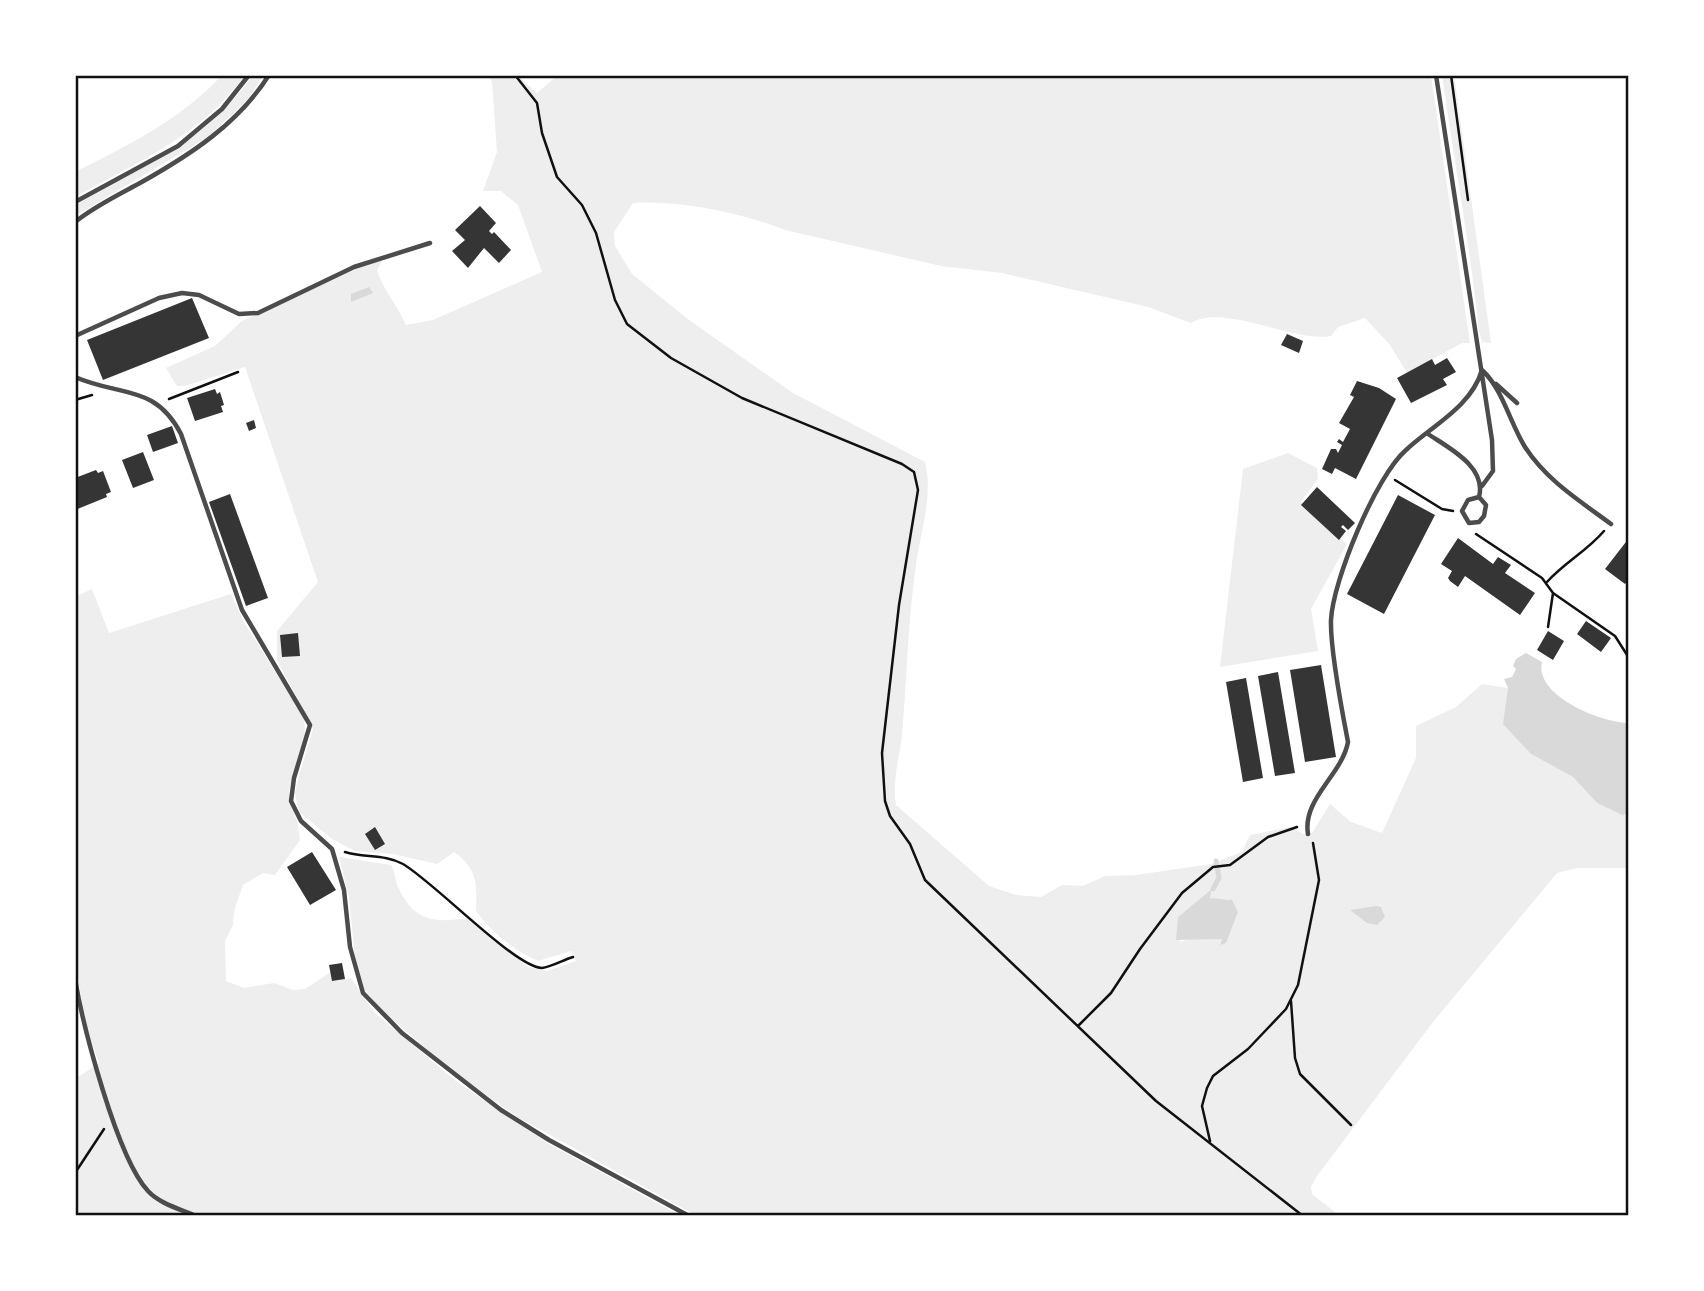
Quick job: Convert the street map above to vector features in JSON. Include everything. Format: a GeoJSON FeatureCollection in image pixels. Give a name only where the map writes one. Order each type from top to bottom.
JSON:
{"type":"FeatureCollection","features":[{"type":"Feature","properties":{"kind":"lane"},"geometry":{"type":"LineString","coordinates":[[75,202],[178,146],[222,109],[249,75]]}},
{"type":"Feature","properties":{"kind":"lane"},"geometry":{"type":"LineString","coordinates":[[75,222],[216,134],[246,106],[269,75]]}},
{"type":"Feature","properties":{"kind":"lane"},"geometry":{"type":"LineString","coordinates":[[1436,75],[1493,455],[1493,471],[1482,486],[1479,497]]}},
{"type":"Feature","properties":{"kind":"lane"},"geometry":{"type":"LineString","coordinates":[[75,336],[159,298],[182,293],[200,295],[239,314],[258,313],[354,267],[430,243]]}},
{"type":"Feature","properties":{"kind":"lane"},"geometry":{"type":"LineString","coordinates":[[1482,370],[1517,403]]}},
{"type":"Feature","properties":{"kind":"lane"},"geometry":{"type":"LineString","coordinates":[[1308,834],[1306,824],[1309,813],[1347,749],[1331,620],[1337,589],[1386,475],[1407,448],[1428,434],[1472,393],[1482,370]]}},
{"type":"Feature","properties":{"kind":"lane"},"geometry":{"type":"LineString","coordinates":[[75,376],[160,404],[181,434],[242,610],[307,718],[309,734],[294,778],[291,801],[301,821],[332,849],[344,890],[359,986],[381,1015],[501,1110],[689,1216]]}},
{"type":"Feature","properties":{"kind":"lane"},"geometry":{"type":"LineString","coordinates":[[1493,381],[1524,445],[1538,466],[1611,524]]}},
{"type":"Feature","properties":{"kind":"lane"},"geometry":{"type":"LineString","coordinates":[[1428,434],[1468,464],[1482,486]]}},
{"type":"Feature","properties":{"kind":"lane"},"geometry":{"type":"LineString","coordinates":[[1479,497],[1486,505],[1484,516],[1479,522],[1469,523],[1461,511],[1468,500],[1479,497]]}},
{"type":"Feature","properties":{"kind":"lane"},"geometry":{"type":"LineString","coordinates":[[75,979],[87,1038],[132,1167],[146,1189],[159,1200],[196,1216]]}},
{"type":"Feature","properties":{"kind":"path"},"geometry":{"type":"LineString","coordinates":[[515,75],[537,103],[542,133],[557,177],[582,205],[596,233],[615,300],[627,324],[671,358],[742,398],[902,464],[914,472],[918,490],[882,753],[885,801],[890,816],[910,844],[919,871],[935,893],[1156,1101],[1303,1216]]}},
{"type":"Feature","properties":{"kind":"path"},"geometry":{"type":"LineString","coordinates":[[160,404],[238,372]]}},
{"type":"Feature","properties":{"kind":"path"},"geometry":{"type":"LineString","coordinates":[[1386,475],[1442,509],[1461,511]]}},
{"type":"Feature","properties":{"kind":"path"},"geometry":{"type":"LineString","coordinates":[[1547,583],[1572,558],[1593,545],[1611,524]]}},
{"type":"Feature","properties":{"kind":"path"},"geometry":{"type":"LineString","coordinates":[[1476,534],[1547,583],[1553,593],[1615,636],[1629,658]]}},
{"type":"Feature","properties":{"kind":"path"},"geometry":{"type":"LineString","coordinates":[[1548,627],[1553,593]]}},
{"type":"Feature","properties":{"kind":"path"},"geometry":{"type":"LineString","coordinates":[[1077,1026],[1111,993],[1182,892],[1213,867],[1230,865],[1268,837],[1306,824]]}},
{"type":"Feature","properties":{"kind":"path"},"geometry":{"type":"LineString","coordinates":[[1211,1144],[1202,1106],[1213,1076],[1248,1049],[1291,1001],[1298,985],[1320,880],[1317,852],[1308,834]]}},
{"type":"Feature","properties":{"kind":"path"},"geometry":{"type":"LineString","coordinates":[[332,849],[400,862],[435,885],[507,949],[537,967],[545,968],[572,957]]}},
{"type":"Feature","properties":{"kind":"path"},"geometry":{"type":"LineString","coordinates":[[1291,1001],[1295,1058],[1300,1074],[1351,1125]]}},
{"type":"Feature","properties":{"kind":"path"},"geometry":{"type":"LineString","coordinates":[[75,1173],[113,1113]]}},
{"type":"Feature","properties":{"kind":"shaded area"},"geometry":{"type":"Polygon","coordinates":[[[222,75],[245,75],[228,96],[189,131],[145,159],[75,197],[75,172],[172,118],[222,75]]]}},
{"type":"Feature","properties":{"kind":"shaded area"},"geometry":{"type":"Polygon","coordinates":[[[253,75],[264,75],[247,100],[208,137],[75,216],[75,206],[192,137],[233,100],[253,75]]]}},
{"type":"Feature","properties":{"kind":"shaded area"},"geometry":{"type":"Polygon","coordinates":[[[488,75],[517,75],[537,93],[558,75],[1431,75],[1470,343],[1462,343],[1407,373],[1390,345],[1365,318],[1338,327],[1331,336],[1315,337],[1240,320],[1205,318],[1191,323],[1148,307],[1002,273],[941,266],[785,230],[730,213],[690,206],[633,203],[614,232],[615,246],[632,274],[689,320],[793,393],[925,462],[927,498],[912,602],[902,736],[895,779],[896,805],[989,886],[1016,895],[1041,897],[1062,885],[1083,886],[1105,876],[1136,875],[1211,864],[1242,852],[1250,835],[1291,827],[1303,834],[1312,833],[1330,804],[1351,822],[1382,833],[1416,758],[1416,726],[1456,707],[1482,684],[1508,688],[1504,724],[1531,754],[1573,777],[1597,803],[1622,815],[1629,814],[1629,868],[1577,868],[1557,873],[1433,1022],[1317,1176],[1311,1187],[1312,1194],[1340,1216],[697,1216],[519,1118],[455,1073],[382,1011],[364,989],[355,957],[349,897],[339,857],[391,865],[404,899],[418,914],[435,920],[467,918],[528,967],[547,971],[576,961],[571,951],[538,961],[520,952],[496,934],[476,911],[472,871],[454,852],[437,864],[393,854],[355,851],[332,839],[299,812],[295,793],[313,729],[277,660],[277,631],[318,582],[245,367],[185,386],[177,386],[166,368],[215,346],[242,321],[352,270],[382,261],[377,270],[379,277],[406,325],[433,320],[542,272],[518,205],[501,191],[483,191],[497,152],[492,82],[488,75]],[[1213,890],[1178,917],[1180,942],[1192,938],[1222,939],[1220,945],[1233,925],[1229,899],[1212,900],[1210,896],[1213,890]]]}},
{"type":"Feature","properties":{"kind":"shaded area"},"geometry":{"type":"Polygon","coordinates":[[[1442,75],[1454,75],[1491,343],[1482,342],[1479,331],[1442,75]]]}},
{"type":"Feature","properties":{"kind":"shaded area"},"geometry":{"type":"Polygon","coordinates":[[[369,287],[373,293],[351,302],[351,294],[369,287]]]}},
{"type":"Feature","properties":{"kind":"shaded area"},"geometry":{"type":"Polygon","coordinates":[[[1288,453],[1317,468],[1318,479],[1301,502],[1347,544],[1311,609],[1318,651],[1220,667],[1243,469],[1288,453]]]}},
{"type":"Feature","properties":{"kind":"shaded area"},"geometry":{"type":"Polygon","coordinates":[[[92,589],[109,633],[231,594],[245,624],[304,717],[305,737],[289,790],[289,800],[298,824],[300,840],[275,875],[263,873],[243,885],[234,911],[233,925],[225,941],[226,981],[244,988],[274,983],[293,990],[305,989],[331,972],[333,981],[351,978],[374,1012],[457,1082],[549,1144],[681,1216],[75,1216],[75,1079],[99,1063],[87,1028],[75,961],[75,597],[92,589]]]}},
{"type":"Feature","properties":{"kind":"shaded area"},"geometry":{"type":"Polygon","coordinates":[[[1526,653],[1542,662],[1542,674],[1548,686],[1572,705],[1587,713],[1629,723],[1629,814],[1622,815],[1597,803],[1573,777],[1531,754],[1503,724],[1508,688],[1504,679],[1512,677],[1516,669],[1513,666],[1516,659],[1526,653]]]}},
{"type":"Feature","properties":{"kind":"shaded area"},"geometry":{"type":"Polygon","coordinates":[[[1212,889],[1210,898],[1232,900],[1238,912],[1226,943],[1220,945],[1222,939],[1176,940],[1178,917],[1212,889]]]}},
{"type":"Feature","properties":{"kind":"shaded area"},"geometry":{"type":"Polygon","coordinates":[[[1381,907],[1385,917],[1377,925],[1367,923],[1350,910],[1381,907]]]}},
{"type":"Feature","properties":{"kind":"building"},"geometry":{"type":"Polygon","coordinates":[[[480,206],[496,223],[489,231],[492,234],[494,232],[511,250],[499,263],[484,248],[468,268],[452,251],[465,240],[455,230],[480,206]]]}},
{"type":"Feature","properties":{"kind":"building"},"geometry":{"type":"Polygon","coordinates":[[[192,298],[209,338],[103,380],[87,340],[192,298]]]}},
{"type":"Feature","properties":{"kind":"building"},"geometry":{"type":"Polygon","coordinates":[[[1287,334],[1303,341],[1299,353],[1281,345],[1287,334]]]}},
{"type":"Feature","properties":{"kind":"building"},"geometry":{"type":"Polygon","coordinates":[[[1447,358],[1456,372],[1443,379],[1447,385],[1411,403],[1397,378],[1432,359],[1435,365],[1447,358]]]}},
{"type":"Feature","properties":{"kind":"building"},"geometry":{"type":"Polygon","coordinates":[[[1357,381],[1379,388],[1396,399],[1356,479],[1335,468],[1332,474],[1322,469],[1331,449],[1336,449],[1338,453],[1342,445],[1337,442],[1339,439],[1343,442],[1350,429],[1339,423],[1354,397],[1350,395],[1357,381]]]}},
{"type":"Feature","properties":{"kind":"building"},"geometry":{"type":"Polygon","coordinates":[[[215,389],[217,394],[220,392],[223,412],[195,421],[187,398],[215,389]]]}},
{"type":"Feature","properties":{"kind":"building"},"geometry":{"type":"Polygon","coordinates":[[[254,420],[256,428],[249,431],[246,423],[254,420]]]}},
{"type":"Feature","properties":{"kind":"building"},"geometry":{"type":"Polygon","coordinates":[[[172,426],[178,443],[153,452],[147,435],[172,426]]]}},
{"type":"Feature","properties":{"kind":"building"},"geometry":{"type":"Polygon","coordinates":[[[143,452],[154,480],[133,488],[122,460],[143,452]]]}},
{"type":"Feature","properties":{"kind":"building"},"geometry":{"type":"Polygon","coordinates":[[[96,470],[98,473],[103,471],[111,492],[106,494],[107,497],[75,510],[75,478],[96,470]]]}},
{"type":"Feature","properties":{"kind":"building"},"geometry":{"type":"Polygon","coordinates":[[[1317,487],[1355,523],[1348,530],[1343,525],[1341,527],[1346,531],[1339,540],[1301,505],[1317,487]]]}},
{"type":"Feature","properties":{"kind":"building"},"geometry":{"type":"Polygon","coordinates":[[[230,494],[268,598],[246,606],[209,502],[230,494]]]}},
{"type":"Feature","properties":{"kind":"building"},"geometry":{"type":"Polygon","coordinates":[[[1398,495],[1435,515],[1384,614],[1347,594],[1398,495]]]}},
{"type":"Feature","properties":{"kind":"building"},"geometry":{"type":"Polygon","coordinates":[[[1458,538],[1493,564],[1498,557],[1511,565],[1505,573],[1535,593],[1520,615],[1465,576],[1458,587],[1450,581],[1448,578],[1452,571],[1441,564],[1458,538]]]}},
{"type":"Feature","properties":{"kind":"building"},"geometry":{"type":"Polygon","coordinates":[[[1629,538],[1629,579],[1625,584],[1605,569],[1629,538]]]}},
{"type":"Feature","properties":{"kind":"building"},"geometry":{"type":"Polygon","coordinates":[[[1586,621],[1611,638],[1601,652],[1577,634],[1586,621]]]}},
{"type":"Feature","properties":{"kind":"building"},"geometry":{"type":"Polygon","coordinates":[[[1548,631],[1564,641],[1553,660],[1537,650],[1548,631]]]}},
{"type":"Feature","properties":{"kind":"building"},"geometry":{"type":"Polygon","coordinates":[[[298,633],[300,656],[282,657],[280,635],[298,633]]]}},
{"type":"Feature","properties":{"kind":"building"},"geometry":{"type":"Polygon","coordinates":[[[1321,665],[1336,757],[1305,762],[1290,670],[1321,665]]]}},
{"type":"Feature","properties":{"kind":"building"},"geometry":{"type":"Polygon","coordinates":[[[1278,672],[1295,773],[1275,776],[1258,676],[1278,672]]]}},
{"type":"Feature","properties":{"kind":"building"},"geometry":{"type":"Polygon","coordinates":[[[1246,678],[1263,778],[1243,782],[1226,682],[1246,678]]]}},
{"type":"Feature","properties":{"kind":"building"},"geometry":{"type":"Polygon","coordinates":[[[375,827],[385,844],[375,850],[365,834],[375,827]]]}},
{"type":"Feature","properties":{"kind":"building"},"geometry":{"type":"Polygon","coordinates":[[[312,852],[336,890],[310,905],[287,867],[312,852]]]}},
{"type":"Feature","properties":{"kind":"building"},"geometry":{"type":"Polygon","coordinates":[[[342,963],[345,979],[332,981],[329,965],[342,963]]]}},
{"type":"Feature","properties":{"kind":"waterway"},"geometry":{"type":"LineString","coordinates":[[1213,889],[1219,878],[1216,861]]}}]}
